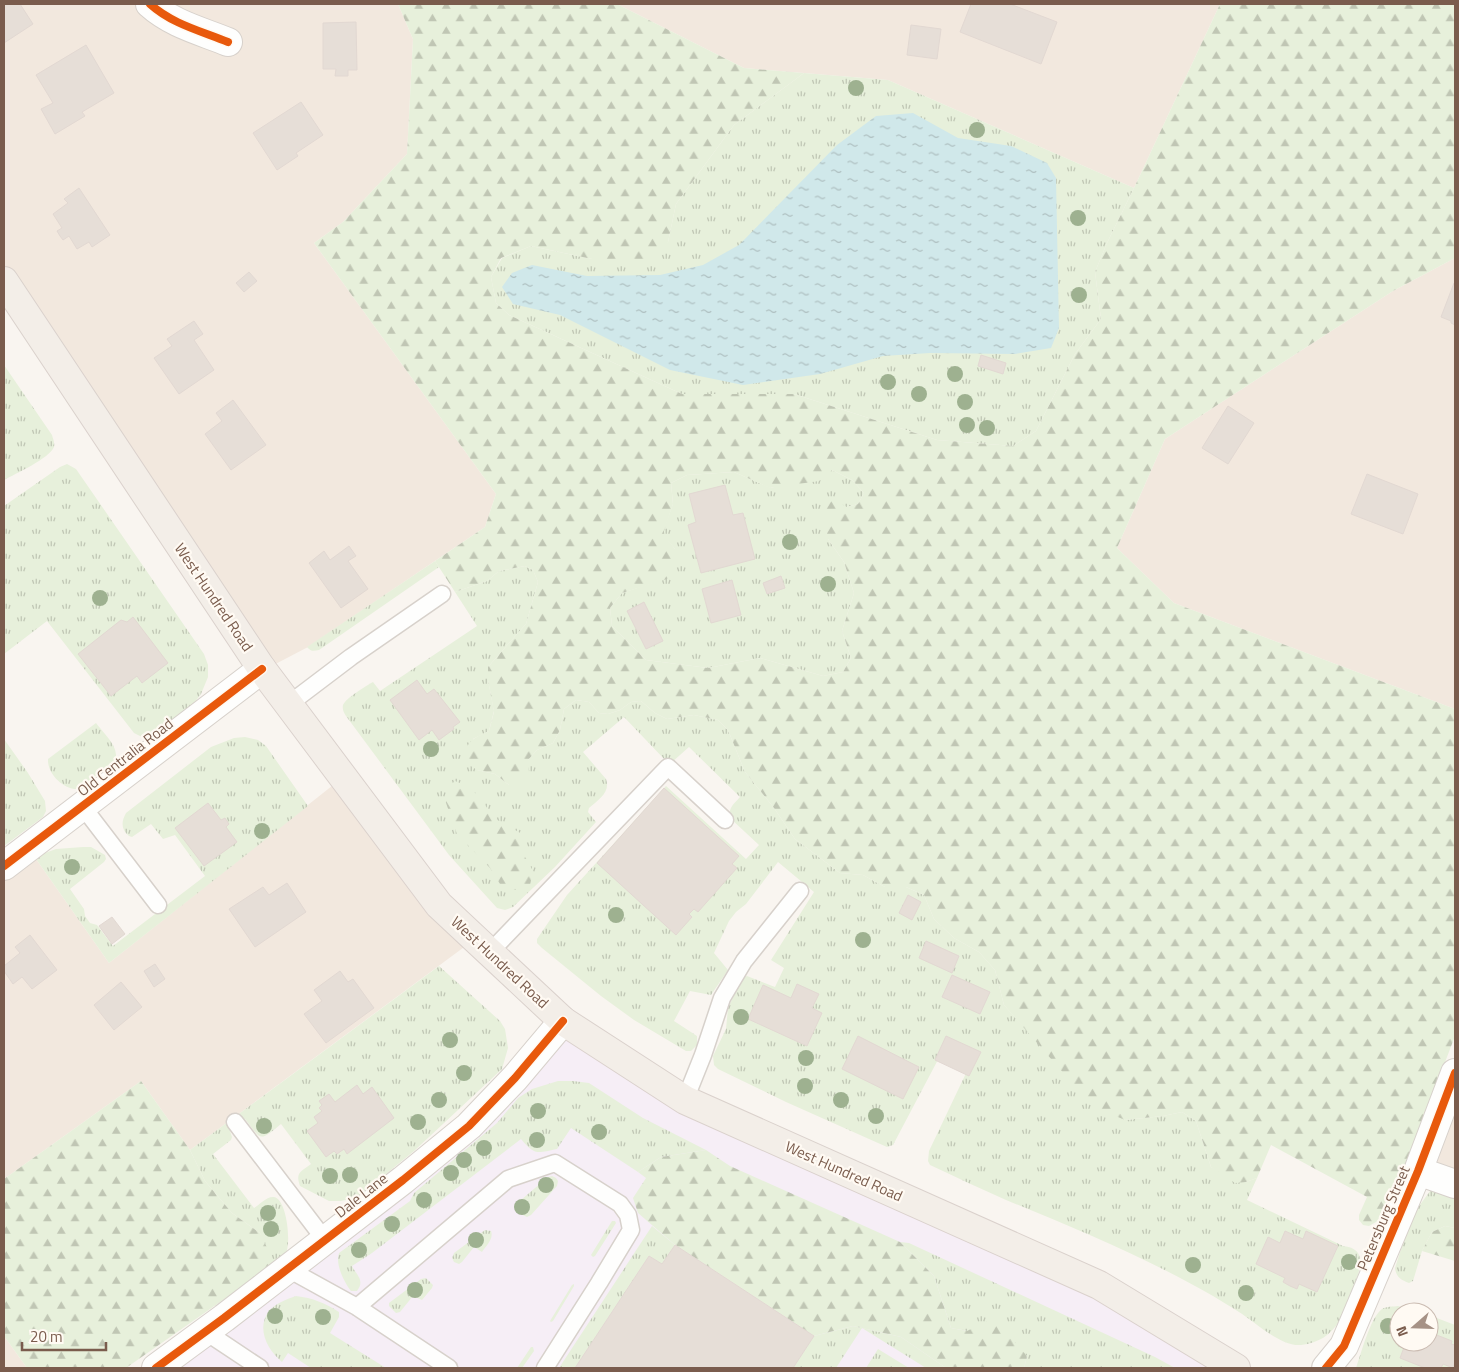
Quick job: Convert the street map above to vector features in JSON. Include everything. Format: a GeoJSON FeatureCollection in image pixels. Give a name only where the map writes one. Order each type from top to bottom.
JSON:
{"type":"FeatureCollection","features":[{"type":"Feature","properties":{"kind":"main road","name":"West Hundred Road"},"geometry":{"type":"LineString","coordinates":[[4,281],[262,669],[438,905],[563,1021],[685,1100],[1099,1285],[1236,1368]]}},
{"type":"Feature","properties":{"kind":"street"},"geometry":{"type":"LineString","coordinates":[[150,4],[175,22],[228,42]]}},
{"type":"Feature","properties":{"kind":"street","name":"Old Centralia Road"},"geometry":{"type":"LineString","coordinates":[[4,866],[262,669]]}},
{"type":"Feature","properties":{"kind":"street","name":"Dale Lane"},"geometry":{"type":"LineString","coordinates":[[156,1368],[288,1269],[469,1126],[515,1078],[563,1021]]}},
{"type":"Feature","properties":{"kind":"street","name":"Petersburg Street"},"geometry":{"type":"LineString","coordinates":[[1326,1368],[1344,1346],[1418,1172],[1455,1073]]}},
{"type":"Feature","properties":{"kind":"street"},"geometry":{"type":"LineString","coordinates":[[1418,1172],[1455,1184]]}},
{"type":"Feature","properties":{"kind":"lane"},"geometry":{"type":"LineString","coordinates":[[289,704],[351,657],[442,594]]}},
{"type":"Feature","properties":{"kind":"lane"},"geometry":{"type":"LineString","coordinates":[[490,952],[668,767],[725,820]]}},
{"type":"Feature","properties":{"kind":"lane"},"geometry":{"type":"LineString","coordinates":[[83,807],[158,905]]}},
{"type":"Feature","properties":{"kind":"lane"},"geometry":{"type":"LineString","coordinates":[[685,1100],[704,1055],[722,998],[744,961],[800,891]]}},
{"type":"Feature","properties":{"kind":"lane"},"geometry":{"type":"LineString","coordinates":[[234,1122],[325,1240]]}},
{"type":"Feature","properties":{"kind":"lane"},"geometry":{"type":"LineString","coordinates":[[357,1307],[508,1179],[555,1163],[620,1204],[628,1214],[631,1230],[545,1368]]}},
{"type":"Feature","properties":{"kind":"lane"},"geometry":{"type":"LineString","coordinates":[[288,1269],[357,1307],[449,1368]]}},
{"type":"Feature","properties":{"kind":"lane"},"geometry":{"type":"LineString","coordinates":[[206,1332],[240,1361],[260,1368]]}},
{"type":"Feature","properties":{"kind":"shaded area"},"geometry":{"type":"Polygon","coordinates":[[[4,4],[398,4],[413,39],[407,154],[343,222],[314,243],[496,494],[485,527],[308,647],[264,670],[4,279],[4,4]]]}},
{"type":"Feature","properties":{"kind":"shaded area"},"geometry":{"type":"Polygon","coordinates":[[[617,4],[1220,4],[1134,188],[888,80],[744,68],[617,4]]]}},
{"type":"Feature","properties":{"kind":"shaded area"},"geometry":{"type":"Polygon","coordinates":[[[1455,258],[1455,709],[1174,603],[1117,548],[1165,439],[1393,291],[1455,258]]]}},
{"type":"Feature","properties":{"kind":"shaded area"},"geometry":{"type":"Polygon","coordinates":[[[342,778],[475,939],[190,1150],[141,1081],[4,1179],[4,868],[29,849],[109,963],[342,778]]]}},
{"type":"Feature","properties":{"kind":"shaded area"},"geometry":{"type":"Polygon","coordinates":[[[563,1021],[686,1103],[1099,1288],[1232,1368],[157,1368],[406,1181],[563,1021]]]}},
{"type":"Feature","properties":{"kind":"shaded area"},"geometry":{"type":"Polygon","coordinates":[[[1455,1078],[1455,1184],[1420,1171],[1455,1078]]]}},
{"type":"Feature","properties":{"kind":"shaded area"},"geometry":{"type":"Polygon","coordinates":[[[4,1336],[27,1368],[4,1368],[4,1336]]]}},
{"type":"Feature","properties":{"kind":"green space"},"geometry":{"type":"Polygon","coordinates":[[[398,4],[617,4],[744,68],[804,73],[734,125],[676,204],[668,242],[647,261],[592,259],[531,246],[501,258],[491,277],[496,303],[509,315],[682,394],[794,394],[937,440],[1013,446],[1036,431],[1075,354],[1101,319],[1095,272],[1220,4],[1455,4],[1455,258],[1393,291],[1165,439],[1117,548],[1174,603],[1455,709],[1455,1036],[1407,1162],[1385,1213],[1376,1222],[1369,1226],[1363,1225],[1359,1220],[1359,1215],[1367,1197],[1271,1145],[1257,1178],[1235,1183],[1211,1167],[1196,1121],[1182,1112],[1125,1120],[1092,1106],[1004,1005],[995,970],[979,952],[954,938],[934,919],[924,895],[906,887],[885,887],[863,875],[840,873],[795,839],[774,808],[745,772],[728,730],[718,720],[694,715],[667,719],[655,713],[641,701],[631,702],[620,710],[608,714],[599,713],[589,702],[576,700],[564,709],[560,730],[553,743],[537,750],[528,760],[529,772],[521,785],[509,785],[495,774],[477,770],[465,762],[468,745],[474,739],[489,731],[494,712],[488,680],[488,667],[526,624],[538,582],[533,570],[525,566],[499,571],[487,581],[455,592],[435,561],[485,527],[496,494],[314,243],[343,222],[407,154],[413,39],[398,4]],[[832,470],[819,481],[770,488],[734,472],[687,475],[671,483],[673,504],[663,534],[675,549],[678,563],[667,579],[622,593],[610,608],[612,626],[646,660],[708,668],[760,658],[823,676],[843,672],[851,658],[842,631],[854,593],[844,562],[828,539],[822,509],[833,500],[847,507],[858,504],[864,493],[852,480],[832,470]]]}},
{"type":"Feature","properties":{"kind":"green space"},"geometry":{"type":"Polygon","coordinates":[[[804,73],[888,80],[1134,188],[1095,272],[1101,319],[1075,354],[1036,431],[1013,446],[937,440],[794,394],[682,394],[509,315],[496,303],[491,277],[502,258],[531,246],[592,259],[668,242],[676,204],[734,125],[804,73]]]}},
{"type":"Feature","properties":{"kind":"green space"},"geometry":{"type":"Polygon","coordinates":[[[4,365],[52,435],[54,447],[46,456],[4,480],[4,365]]]}},
{"type":"Feature","properties":{"kind":"green space"},"geometry":{"type":"Polygon","coordinates":[[[67,464],[76,469],[204,654],[208,665],[208,677],[201,694],[191,707],[152,735],[142,737],[134,733],[47,621],[4,654],[4,506],[67,464]]]}},
{"type":"Feature","properties":{"kind":"green space"},"geometry":{"type":"Polygon","coordinates":[[[832,470],[852,480],[864,493],[858,504],[847,507],[828,539],[844,562],[854,593],[842,631],[851,658],[843,672],[823,676],[760,658],[708,668],[646,660],[612,626],[610,608],[622,593],[667,578],[675,549],[662,534],[673,504],[671,483],[687,475],[734,472],[771,488],[832,470]]]}},
{"type":"Feature","properties":{"kind":"green space"},"geometry":{"type":"Polygon","coordinates":[[[435,561],[439,567],[319,650],[314,651],[307,647],[435,561]]]}},
{"type":"Feature","properties":{"kind":"green space"},"geometry":{"type":"Polygon","coordinates":[[[525,566],[533,570],[538,582],[526,624],[488,667],[488,680],[494,711],[489,731],[473,739],[477,770],[495,774],[509,785],[537,750],[553,743],[560,730],[564,709],[576,700],[589,702],[599,713],[608,714],[620,710],[631,702],[641,701],[655,713],[667,719],[694,715],[718,720],[728,730],[745,772],[774,808],[795,839],[840,873],[863,875],[885,887],[906,887],[924,895],[934,919],[954,938],[979,952],[995,970],[1004,1005],[1022,1025],[1125,1120],[1182,1112],[1196,1121],[1211,1167],[1246,1182],[1257,1178],[1247,1200],[1355,1250],[1360,1258],[1358,1274],[1344,1313],[1332,1331],[1314,1342],[1293,1345],[1285,1342],[1268,1333],[1213,1296],[1163,1269],[930,1165],[928,1161],[929,1151],[968,1069],[941,1054],[893,1145],[887,1147],[718,1069],[714,1065],[713,1056],[726,1029],[728,1008],[742,978],[747,976],[775,987],[784,968],[771,960],[814,892],[778,862],[746,904],[729,921],[714,953],[728,970],[711,995],[690,991],[674,1021],[697,1036],[697,1045],[691,1051],[686,1051],[634,1020],[542,948],[537,943],[537,939],[567,895],[666,786],[746,859],[759,845],[731,819],[730,812],[733,804],[740,797],[689,747],[671,763],[666,761],[624,717],[583,752],[606,779],[607,784],[607,788],[600,799],[589,808],[588,812],[596,822],[555,867],[513,907],[505,910],[497,908],[449,855],[346,716],[343,711],[343,705],[361,689],[373,682],[380,691],[477,626],[455,592],[487,581],[499,571],[525,566]]]}},
{"type":"Feature","properties":{"kind":"green space"},"geometry":{"type":"Polygon","coordinates":[[[96,723],[114,747],[116,757],[114,762],[78,789],[67,787],[53,775],[48,765],[48,759],[96,723]]]}},
{"type":"Feature","properties":{"kind":"green space"},"geometry":{"type":"Polygon","coordinates":[[[245,737],[258,740],[266,746],[308,806],[109,963],[36,859],[56,849],[83,847],[91,847],[105,855],[106,859],[104,862],[70,889],[84,909],[85,916],[90,923],[97,925],[113,946],[205,876],[175,835],[163,839],[151,824],[132,837],[129,836],[124,831],[123,825],[126,813],[211,747],[234,738],[245,737]]]}},
{"type":"Feature","properties":{"kind":"green space"},"geometry":{"type":"Polygon","coordinates":[[[4,739],[45,801],[46,811],[43,817],[4,846],[4,739]]]}},
{"type":"Feature","properties":{"kind":"green space"},"geometry":{"type":"Polygon","coordinates":[[[455,781],[470,787],[494,818],[522,834],[527,846],[524,855],[533,871],[530,885],[515,890],[500,884],[490,868],[457,834],[445,800],[448,787],[455,781]]]}},
{"type":"Feature","properties":{"kind":"green space"},"geometry":{"type":"Polygon","coordinates":[[[439,966],[500,1021],[505,1029],[508,1048],[502,1069],[414,1151],[355,1198],[329,1201],[300,1186],[299,1175],[311,1164],[281,1124],[268,1134],[261,1136],[255,1132],[245,1119],[230,1131],[231,1140],[213,1154],[254,1208],[266,1199],[274,1197],[282,1206],[285,1214],[288,1233],[287,1250],[282,1259],[270,1267],[260,1233],[232,1213],[205,1181],[190,1150],[439,966]]]}},
{"type":"Feature","properties":{"kind":"green space"},"geometry":{"type":"Polygon","coordinates":[[[141,1081],[190,1150],[205,1181],[232,1213],[260,1233],[272,1258],[270,1267],[126,1368],[27,1368],[4,1336],[4,1179],[141,1081]]]}},
{"type":"Feature","properties":{"kind":"green space"},"geometry":{"type":"Polygon","coordinates":[[[558,1081],[589,1083],[643,1118],[706,1150],[661,1157],[638,1172],[571,1128],[557,1149],[545,1152],[533,1151],[521,1139],[372,1253],[352,1266],[359,1278],[360,1284],[357,1291],[351,1291],[339,1267],[339,1253],[410,1201],[414,1193],[497,1123],[518,1098],[532,1089],[558,1081]]]}},
{"type":"Feature","properties":{"kind":"green space"},"geometry":{"type":"Polygon","coordinates":[[[706,1150],[730,1166],[900,1242],[934,1276],[951,1328],[967,1331],[994,1318],[1027,1356],[1024,1368],[946,1368],[901,1337],[853,1326],[814,1336],[675,1245],[638,1213],[633,1198],[646,1178],[638,1172],[661,1157],[706,1150]]]}},
{"type":"Feature","properties":{"kind":"green space"},"geometry":{"type":"Polygon","coordinates":[[[552,1176],[558,1181],[557,1186],[531,1215],[527,1217],[516,1212],[515,1205],[548,1177],[552,1176]]]}},
{"type":"Feature","properties":{"kind":"green space"},"geometry":{"type":"Polygon","coordinates":[[[1433,1187],[1455,1190],[1455,1228],[1445,1226],[1432,1232],[1422,1251],[1413,1281],[1409,1283],[1399,1278],[1395,1268],[1414,1213],[1433,1187]]]}},
{"type":"Feature","properties":{"kind":"green space"},"geometry":{"type":"Polygon","coordinates":[[[612,1221],[616,1223],[593,1257],[591,1255],[612,1221]]]}},
{"type":"Feature","properties":{"kind":"green space"},"geometry":{"type":"Polygon","coordinates":[[[652,1226],[675,1245],[662,1264],[649,1256],[575,1368],[559,1368],[652,1226]]]}},
{"type":"Feature","properties":{"kind":"green space"},"geometry":{"type":"Polygon","coordinates":[[[1445,1226],[1455,1228],[1455,1261],[1422,1251],[1432,1232],[1445,1226]]]}},
{"type":"Feature","properties":{"kind":"green space"},"geometry":{"type":"Polygon","coordinates":[[[485,1230],[491,1231],[492,1234],[482,1252],[474,1247],[462,1262],[459,1264],[454,1262],[452,1258],[454,1253],[485,1230]]]}},
{"type":"Feature","properties":{"kind":"green space"},"geometry":{"type":"Polygon","coordinates":[[[900,1242],[909,1243],[1175,1368],[1024,1368],[1027,1356],[967,1331],[951,1328],[934,1276],[900,1242]]]}},
{"type":"Feature","properties":{"kind":"green space"},"geometry":{"type":"Polygon","coordinates":[[[426,1278],[433,1285],[422,1300],[413,1296],[400,1312],[396,1313],[389,1306],[389,1303],[421,1279],[426,1278]]]}},
{"type":"Feature","properties":{"kind":"green space"},"geometry":{"type":"Polygon","coordinates":[[[574,1284],[553,1321],[551,1322],[550,1321],[574,1284]]]}},
{"type":"Feature","properties":{"kind":"green space"},"geometry":{"type":"Polygon","coordinates":[[[296,1296],[319,1301],[339,1312],[339,1317],[330,1333],[386,1368],[311,1368],[288,1353],[282,1362],[268,1345],[263,1331],[263,1324],[272,1308],[296,1296]]]}},
{"type":"Feature","properties":{"kind":"green space"},"geometry":{"type":"Polygon","coordinates":[[[1388,1307],[1389,1352],[1439,1352],[1439,1319],[1455,1325],[1455,1368],[1356,1368],[1374,1320],[1382,1309],[1388,1307]]]}},
{"type":"Feature","properties":{"kind":"green space"},"geometry":{"type":"Polygon","coordinates":[[[853,1326],[862,1328],[836,1368],[793,1368],[814,1336],[853,1326]]]}},
{"type":"Feature","properties":{"kind":"green space"},"geometry":{"type":"Polygon","coordinates":[[[862,1328],[901,1337],[946,1368],[926,1368],[862,1328]]]}},
{"type":"Feature","properties":{"kind":"green space"},"geometry":{"type":"Polygon","coordinates":[[[531,1347],[533,1347],[534,1351],[522,1368],[517,1368],[531,1347]]]}},
{"type":"Feature","properties":{"kind":"green space"},"geometry":{"type":"Polygon","coordinates":[[[878,1349],[909,1368],[866,1368],[878,1349]]]}},
{"type":"Feature","properties":{"kind":"water"},"geometry":{"type":"Polygon","coordinates":[[[913,113],[958,138],[1011,146],[1047,163],[1056,178],[1059,328],[1051,348],[1015,354],[930,353],[883,356],[820,374],[743,385],[670,370],[560,315],[513,304],[502,287],[512,273],[532,265],[587,276],[660,275],[703,265],[739,245],[837,145],[876,116],[913,113]]]}},
{"type":"Feature","properties":{"kind":"building"},"geometry":{"type":"Polygon","coordinates":[[[4,4],[20,4],[33,24],[4,43],[4,4]]]}},
{"type":"Feature","properties":{"kind":"building"},"geometry":{"type":"Polygon","coordinates":[[[971,4],[1010,4],[1057,22],[1041,64],[960,32],[971,4]]]}},
{"type":"Feature","properties":{"kind":"building"},"geometry":{"type":"Polygon","coordinates":[[[356,22],[357,70],[348,70],[348,76],[335,76],[336,69],[323,69],[323,23],[356,22]]]}},
{"type":"Feature","properties":{"kind":"building"},"geometry":{"type":"Polygon","coordinates":[[[911,25],[941,29],[937,59],[907,55],[911,25]]]}},
{"type":"Feature","properties":{"kind":"building"},"geometry":{"type":"Polygon","coordinates":[[[86,45],[114,93],[82,112],[85,116],[55,134],[41,109],[53,103],[36,75],[86,45]]]}},
{"type":"Feature","properties":{"kind":"building"},"geometry":{"type":"Polygon","coordinates":[[[301,102],[323,135],[296,153],[298,156],[277,170],[253,133],[301,102]]]}},
{"type":"Feature","properties":{"kind":"building"},"geometry":{"type":"Polygon","coordinates":[[[79,188],[110,235],[92,247],[89,242],[77,249],[69,236],[63,240],[60,236],[57,231],[62,228],[53,214],[68,203],[64,199],[79,188]]]}},
{"type":"Feature","properties":{"kind":"building"},"geometry":{"type":"Polygon","coordinates":[[[249,272],[257,281],[244,292],[236,283],[249,272]]]}},
{"type":"Feature","properties":{"kind":"building"},"geometry":{"type":"Polygon","coordinates":[[[1455,284],[1455,325],[1441,317],[1455,284]]]}},
{"type":"Feature","properties":{"kind":"building"},"geometry":{"type":"Polygon","coordinates":[[[194,321],[203,334],[194,340],[214,370],[179,394],[154,358],[172,346],[167,339],[194,321]]]}},
{"type":"Feature","properties":{"kind":"building"},"geometry":{"type":"Polygon","coordinates":[[[981,355],[1006,363],[1003,374],[978,366],[981,355]]]}},
{"type":"Feature","properties":{"kind":"building"},"geometry":{"type":"Polygon","coordinates":[[[233,400],[266,445],[231,470],[205,434],[222,421],[216,413],[233,400]]]}},
{"type":"Feature","properties":{"kind":"building"},"geometry":{"type":"Polygon","coordinates":[[[1228,406],[1254,423],[1228,464],[1202,448],[1228,406]]]}},
{"type":"Feature","properties":{"kind":"building"},"geometry":{"type":"Polygon","coordinates":[[[1367,474],[1418,494],[1403,534],[1351,514],[1367,474]]]}},
{"type":"Feature","properties":{"kind":"building"},"geometry":{"type":"Polygon","coordinates":[[[725,485],[733,515],[743,513],[755,559],[701,573],[688,525],[696,522],[689,494],[725,485]]]}},
{"type":"Feature","properties":{"kind":"building"},"geometry":{"type":"Polygon","coordinates":[[[349,546],[356,556],[348,561],[368,589],[341,608],[309,563],[324,551],[330,560],[349,546]]]}},
{"type":"Feature","properties":{"kind":"building"},"geometry":{"type":"Polygon","coordinates":[[[781,576],[785,588],[767,594],[763,583],[781,576]]]}},
{"type":"Feature","properties":{"kind":"building"},"geometry":{"type":"Polygon","coordinates":[[[732,580],[741,615],[711,623],[702,589],[732,580]]]}},
{"type":"Feature","properties":{"kind":"building"},"geometry":{"type":"Polygon","coordinates":[[[644,602],[663,641],[646,649],[627,611],[644,602]]]}},
{"type":"Feature","properties":{"kind":"building"},"geometry":{"type":"Polygon","coordinates":[[[133,617],[168,663],[142,683],[137,676],[111,696],[78,654],[121,620],[127,622],[133,617]]]}},
{"type":"Feature","properties":{"kind":"building"},"geometry":{"type":"Polygon","coordinates":[[[417,680],[427,694],[434,689],[460,722],[439,740],[432,730],[419,740],[390,700],[417,680]]]}},
{"type":"Feature","properties":{"kind":"building"},"geometry":{"type":"Polygon","coordinates":[[[664,788],[739,856],[732,864],[737,868],[698,912],[694,909],[689,914],[692,917],[676,935],[597,863],[664,788]]]}},
{"type":"Feature","properties":{"kind":"building"},"geometry":{"type":"Polygon","coordinates":[[[208,803],[221,820],[225,818],[229,824],[226,827],[237,842],[204,866],[175,828],[208,803]]]}},
{"type":"Feature","properties":{"kind":"building"},"geometry":{"type":"Polygon","coordinates":[[[287,883],[306,912],[255,947],[229,909],[263,887],[269,895],[287,883]]]}},
{"type":"Feature","properties":{"kind":"building"},"geometry":{"type":"Polygon","coordinates":[[[908,895],[921,902],[912,920],[899,913],[908,895]]]}},
{"type":"Feature","properties":{"kind":"building"},"geometry":{"type":"Polygon","coordinates":[[[112,917],[125,934],[112,944],[99,926],[112,917]]]}},
{"type":"Feature","properties":{"kind":"building"},"geometry":{"type":"Polygon","coordinates":[[[30,935],[57,970],[32,989],[22,977],[13,984],[4,971],[4,966],[20,953],[15,947],[30,935]]]}},
{"type":"Feature","properties":{"kind":"building"},"geometry":{"type":"Polygon","coordinates":[[[926,941],[959,956],[952,973],[919,958],[926,941]]]}},
{"type":"Feature","properties":{"kind":"building"},"geometry":{"type":"Polygon","coordinates":[[[155,964],[165,979],[154,987],[144,971],[155,964]]]}},
{"type":"Feature","properties":{"kind":"building"},"geometry":{"type":"Polygon","coordinates":[[[340,971],[348,982],[353,979],[374,1008],[326,1043],[304,1014],[322,1001],[314,990],[340,971]]]}},
{"type":"Feature","properties":{"kind":"building"},"geometry":{"type":"Polygon","coordinates":[[[952,975],[990,992],[980,1014],[942,997],[952,975]]]}},
{"type":"Feature","properties":{"kind":"building"},"geometry":{"type":"Polygon","coordinates":[[[121,982],[142,1007],[114,1030],[94,1005],[121,982]]]}},
{"type":"Feature","properties":{"kind":"building"},"geometry":{"type":"Polygon","coordinates":[[[797,984],[819,994],[812,1008],[822,1013],[807,1046],[748,1019],[763,985],[791,998],[797,984]]]}},
{"type":"Feature","properties":{"kind":"building"},"geometry":{"type":"Polygon","coordinates":[[[858,1036],[919,1067],[903,1099],[842,1069],[858,1036]]]}},
{"type":"Feature","properties":{"kind":"building"},"geometry":{"type":"Polygon","coordinates":[[[946,1036],[981,1052],[969,1076],[935,1060],[946,1036]]]}},
{"type":"Feature","properties":{"kind":"building"},"geometry":{"type":"Polygon","coordinates":[[[357,1085],[363,1094],[372,1087],[394,1118],[347,1154],[344,1149],[337,1154],[334,1151],[326,1157],[307,1131],[318,1123],[314,1117],[322,1111],[319,1108],[322,1105],[319,1101],[329,1094],[335,1102],[357,1085]]]}},
{"type":"Feature","properties":{"kind":"building"},"geometry":{"type":"Polygon","coordinates":[[[1285,1231],[1303,1239],[1306,1231],[1338,1246],[1317,1292],[1299,1284],[1297,1289],[1290,1286],[1283,1282],[1285,1278],[1256,1264],[1268,1237],[1280,1243],[1285,1231]]]}},
{"type":"Feature","properties":{"kind":"building"},"geometry":{"type":"Polygon","coordinates":[[[675,1245],[814,1336],[793,1368],[575,1368],[649,1256],[662,1264],[675,1245]]]}},
{"type":"Feature","properties":{"kind":"building"},"geometry":{"type":"Polygon","coordinates":[[[1439,1336],[1452,1341],[1451,1344],[1455,1345],[1453,1368],[1443,1364],[1441,1368],[1425,1368],[1400,1358],[1402,1352],[1439,1352],[1439,1336]]]}},
{"type":"Feature","properties":{"kind":"cycle path"},"geometry":{"type":"LineString","coordinates":[[150,4],[177,22],[228,42]]}},
{"type":"Feature","properties":{"kind":"cycle path"},"geometry":{"type":"LineString","coordinates":[[4,866],[262,669]]}},
{"type":"Feature","properties":{"kind":"cycle path"},"geometry":{"type":"LineString","coordinates":[[156,1368],[403,1180],[469,1126],[515,1078],[563,1021]]}},
{"type":"Feature","properties":{"kind":"cycle path"},"geometry":{"type":"LineString","coordinates":[[1326,1368],[1344,1346],[1418,1171],[1455,1073]]}}]}
